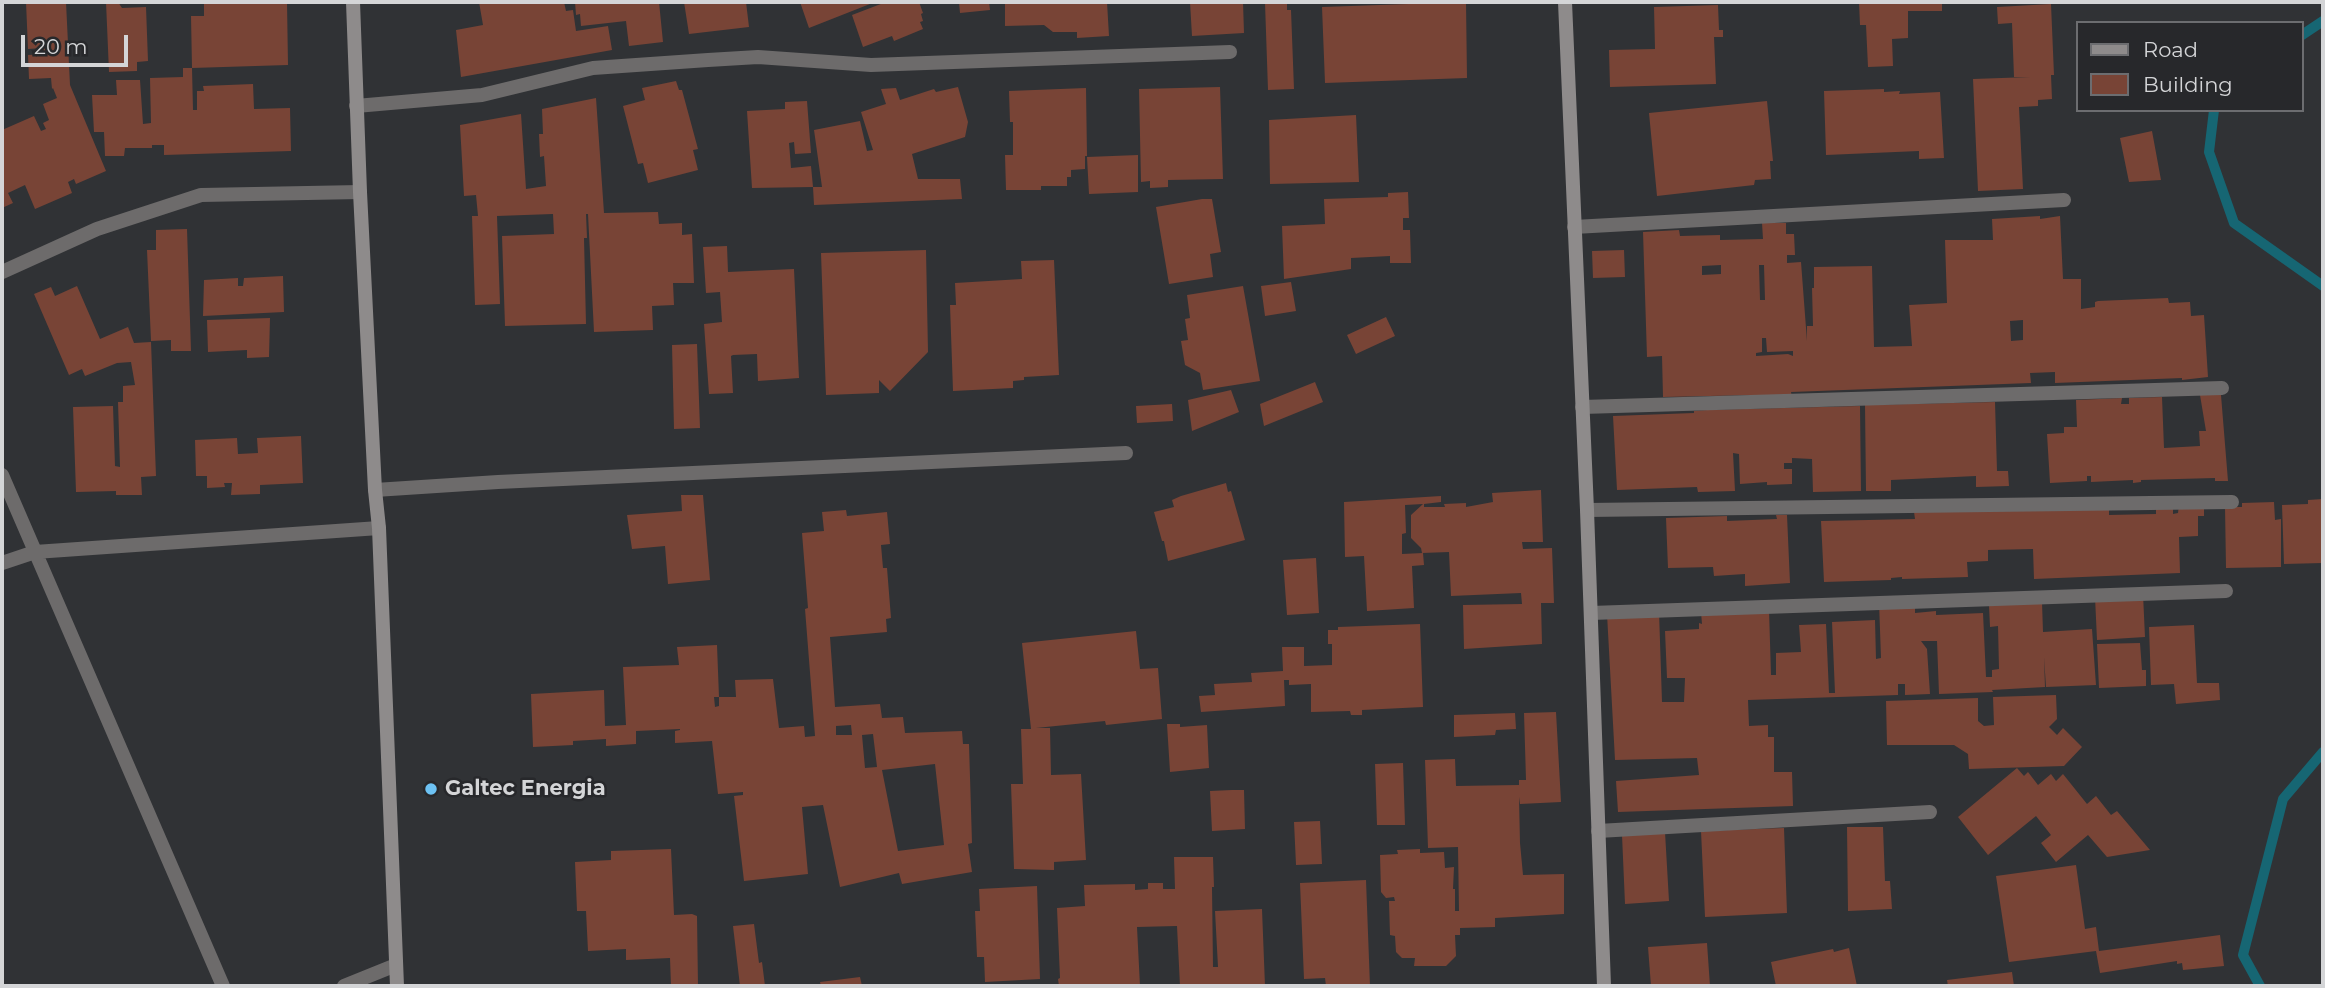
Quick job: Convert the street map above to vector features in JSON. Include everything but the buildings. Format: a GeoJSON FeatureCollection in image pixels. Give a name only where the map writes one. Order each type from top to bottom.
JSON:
{"type":"FeatureCollection","features":[{"type":"Feature","properties":{"kind":"street"},"geometry":{"type":"LineString","coordinates":[[354,2],[356,106],[379,528],[397,986]]}},
{"type":"Feature","properties":{"kind":"street"},"geometry":{"type":"LineString","coordinates":[[1565,2],[1604,986]]}},
{"type":"Feature","properties":{"kind":"street"},"geometry":{"type":"LineString","coordinates":[[356,106],[482,95],[593,68],[708,60],[758,57],[871,65],[1230,52]]}},
{"type":"Feature","properties":{"kind":"street"},"geometry":{"type":"LineString","coordinates":[[2,272],[97,229],[201,195],[360,192]]}},
{"type":"Feature","properties":{"kind":"street"},"geometry":{"type":"LineString","coordinates":[[1574,227],[2064,200]]}},
{"type":"Feature","properties":{"kind":"street"},"geometry":{"type":"LineString","coordinates":[[1582,407],[2222,388]]}},
{"type":"Feature","properties":{"kind":"street"},"geometry":{"type":"LineString","coordinates":[[375,490],[1126,453]]}},
{"type":"Feature","properties":{"kind":"street"},"geometry":{"type":"LineString","coordinates":[[2,475],[223,986]]}},
{"type":"Feature","properties":{"kind":"street"},"geometry":{"type":"LineString","coordinates":[[1587,510],[2232,502]]}},
{"type":"Feature","properties":{"kind":"street"},"geometry":{"type":"LineString","coordinates":[[2,563],[35,552],[379,528]]}},
{"type":"Feature","properties":{"kind":"street"},"geometry":{"type":"LineString","coordinates":[[1591,613],[2226,591]]}},
{"type":"Feature","properties":{"kind":"street"},"geometry":{"type":"LineString","coordinates":[[1598,831],[1930,812]]}},
{"type":"Feature","properties":{"kind":"street"},"geometry":{"type":"LineString","coordinates":[[344,986],[396,965]]}},
{"type":"Feature","properties":{"kind":"waterway"},"geometry":{"type":"LineString","coordinates":[[2304,34],[2323,21]]}},
{"type":"Feature","properties":{"kind":"waterway"},"geometry":{"type":"LineString","coordinates":[[2214,112],[2209,152],[2234,223],[2323,286]]}},
{"type":"Feature","properties":{"kind":"waterway"},"geometry":{"type":"LineString","coordinates":[[2260,986],[2243,955],[2283,799],[2323,752]]}},
{"type":"Feature","properties":{"kind":"place","name":"Galtec Energia"},"geometry":{"type":"Point","coordinates":[431,789]}}]}
